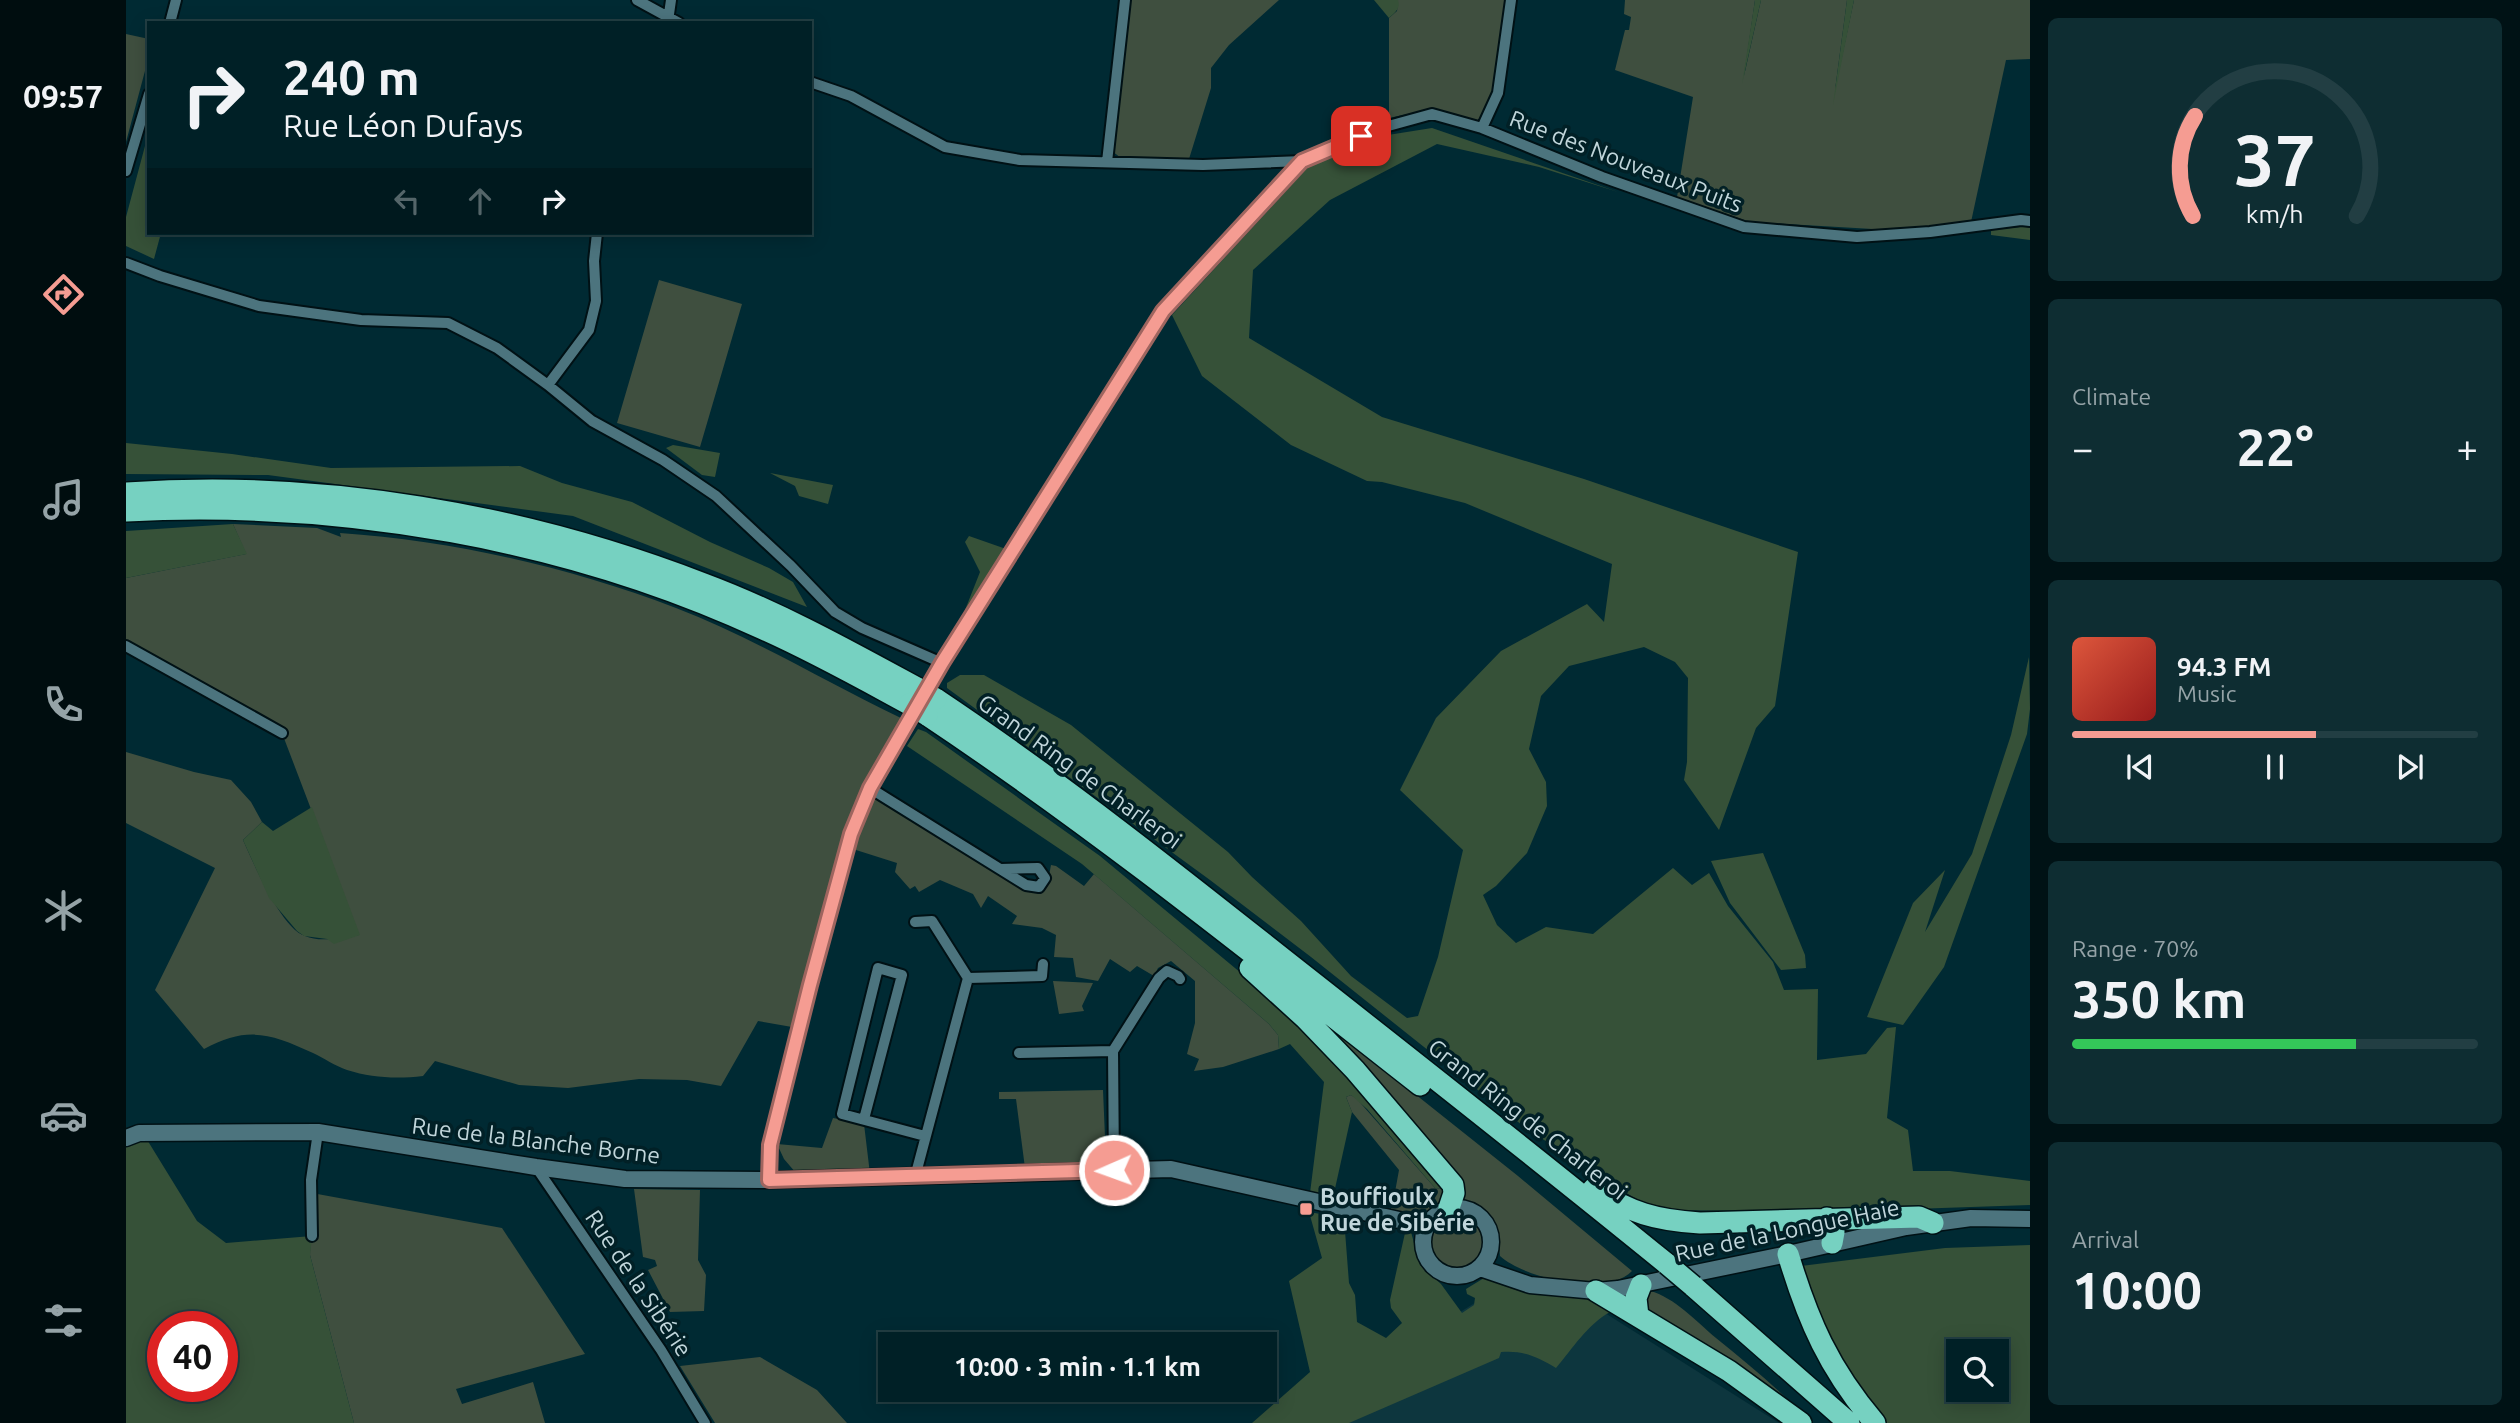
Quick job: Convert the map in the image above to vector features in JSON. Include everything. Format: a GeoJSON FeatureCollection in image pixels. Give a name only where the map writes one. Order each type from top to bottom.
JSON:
{"type":"FeatureCollection","features":[{"type":"Feature","properties":{"kind":"highway","name":"Grand Ring de Charleroi"},"geometry":{"type":"LineString","coordinates":[[126,493],[288,493],[361,499],[501,523],[570,540],[716,589],[833,642],[923,702],[1202,914],[1653,1273],[1684,1288],[1849,1423]]}},
{"type":"Feature","properties":{"kind":"highway","name":"Grand Ring de Charleroi"},"geometry":{"type":"LineString","coordinates":[[126,511],[274,511],[357,518],[422,527],[564,557],[653,585],[762,628],[923,702],[1005,745],[1161,862],[1563,1179],[1653,1273]]}},
{"type":"Feature","properties":{"kind":"highway"},"geometry":{"type":"LineString","coordinates":[[1202,914],[1250,968],[1322,1035],[1419,1142],[1453,1185],[1454,1193],[1449,1208]]}},
{"type":"Feature","properties":{"kind":"highway"},"geometry":{"type":"LineString","coordinates":[[1563,1179],[1587,1185],[1632,1211],[1670,1221],[1700,1223],[1919,1217],[1933,1223]]}},
{"type":"Feature","properties":{"kind":"highway"},"geometry":{"type":"LineString","coordinates":[[1827,1218],[1834,1232],[1832,1243]]}},
{"type":"Feature","properties":{"kind":"highway"},"geometry":{"type":"LineString","coordinates":[[1788,1254],[1815,1333],[1846,1387],[1874,1423]]}},
{"type":"Feature","properties":{"kind":"highway"},"geometry":{"type":"LineString","coordinates":[[1638,1316],[1636,1298],[1653,1273]]}},
{"type":"Feature","properties":{"kind":"highway","name":"Grand Ring de Charleroi"},"geometry":{"type":"LineString","coordinates":[[1684,1288],[1827,1423]]}},
{"type":"Feature","properties":{"kind":"highway"},"geometry":{"type":"LineString","coordinates":[[1597,1291],[1729,1371],[1801,1423]]}},
{"type":"Feature","properties":{"kind":"street"},"geometry":{"type":"LineString","coordinates":[[171,21],[176,0]]}},
{"type":"Feature","properties":{"kind":"street"},"geometry":{"type":"LineString","coordinates":[[637,0],[672,21]]}},
{"type":"Feature","properties":{"kind":"street"},"geometry":{"type":"LineString","coordinates":[[671,0],[672,21]]}},
{"type":"Feature","properties":{"kind":"street"},"geometry":{"type":"LineString","coordinates":[[1107,162],[1125,0]]}},
{"type":"Feature","properties":{"kind":"street"},"geometry":{"type":"LineString","coordinates":[[1482,128],[1498,93],[1511,0]]}},
{"type":"Feature","properties":{"kind":"street"},"geometry":{"type":"LineString","coordinates":[[812,83],[851,96],[945,147],[1020,160],[1203,165],[1302,161]]}},
{"type":"Feature","properties":{"kind":"street"},"geometry":{"type":"LineString","coordinates":[[126,171],[147,101]]}},
{"type":"Feature","properties":{"kind":"street","name":"Rue des Nouveaux Puits"},"geometry":{"type":"LineString","coordinates":[[1302,161],[1381,128],[1432,114],[1482,128],[1602,177],[1744,228],[1857,237],[2030,221]]}},
{"type":"Feature","properties":{"kind":"street"},"geometry":{"type":"LineString","coordinates":[[769,1180],[770,1145],[810,985],[851,834],[870,788],[942,663],[1163,311],[1302,161]]}},
{"type":"Feature","properties":{"kind":"street"},"geometry":{"type":"LineString","coordinates":[[548,385],[589,330],[596,300],[594,261],[597,235]]}},
{"type":"Feature","properties":{"kind":"street"},"geometry":{"type":"LineString","coordinates":[[126,263],[259,306],[361,320],[448,323],[497,348],[592,421],[653,454],[716,496],[791,566],[835,612],[862,628],[942,663]]}},
{"type":"Feature","properties":{"kind":"street"},"geometry":{"type":"LineString","coordinates":[[126,646],[282,733]]}},
{"type":"Feature","properties":{"kind":"street"},"geometry":{"type":"LineString","coordinates":[[870,788],[1001,869]]}},
{"type":"Feature","properties":{"kind":"street"},"geometry":{"type":"LineString","coordinates":[[915,922],[932,921],[968,978],[915,1177]]}},
{"type":"Feature","properties":{"kind":"street"},"geometry":{"type":"LineString","coordinates":[[968,978],[1042,976],[1043,964]]}},
{"type":"Feature","properties":{"kind":"street"},"geometry":{"type":"LineString","coordinates":[[864,1119],[902,975],[878,968],[842,1114],[925,1136]]}},
{"type":"Feature","properties":{"kind":"street"},"geometry":{"type":"LineString","coordinates":[[1114,1170],[1113,1051],[1159,978],[1167,971],[1180,979]]}},
{"type":"Feature","properties":{"kind":"street"},"geometry":{"type":"LineString","coordinates":[[1019,1052],[1113,1051]]}},
{"type":"Feature","properties":{"kind":"street"},"geometry":{"type":"LineString","coordinates":[[312,1236],[311,1180],[318,1132]]}},
{"type":"Feature","properties":{"kind":"street","name":"Rue de la Blanche Borne"},"geometry":{"type":"LineString","coordinates":[[133,1135],[318,1132],[625,1179],[769,1180],[1171,1169],[1426,1226]]}},
{"type":"Feature","properties":{"kind":"street","name":"Rue de la Sibérie"},"geometry":{"type":"LineString","coordinates":[[536,1167],[661,1350],[705,1423]]}},
{"type":"Feature","properties":{"kind":"street"},"geometry":{"type":"LineString","coordinates":[[1449,1208],[1466,1208],[1481,1217],[1490,1231],[1491,1248],[1487,1259],[1480,1268],[1459,1276],[1448,1275],[1437,1269],[1424,1250],[1426,1226],[1434,1216],[1449,1208]]}},
{"type":"Feature","properties":{"kind":"street","name":"Rue de la Longue Haie"},"geometry":{"type":"LineString","coordinates":[[1480,1268],[1530,1285],[1597,1291],[1653,1273],[1788,1254],[1933,1223],[1971,1218],[2030,1219]]}},
{"type":"Feature","properties":{"kind":"street","name":"Rue de la Longue Haie"},"geometry":{"type":"LineString","coordinates":[[1491,1248],[1506,1265],[1554,1287]]}},
{"type":"Feature","properties":{"kind":"shaded area"},"geometry":{"type":"Polygon","coordinates":[[[1128,0],[1279,0],[1229,45],[1211,68],[1211,88],[1189,159],[1121,158],[1112,151],[1128,0]]]}},
{"type":"Feature","properties":{"kind":"shaded area"},"geometry":{"type":"Polygon","coordinates":[[[1374,0],[1398,0],[1398,8],[1389,18],[1374,0]]]}},
{"type":"Feature","properties":{"kind":"shaded area"},"geometry":{"type":"Polygon","coordinates":[[[1398,0],[1508,0],[1495,94],[1479,123],[1431,109],[1389,118],[1389,18],[1397,11],[1398,0]]]}},
{"type":"Feature","properties":{"kind":"shaded area"},"geometry":{"type":"Polygon","coordinates":[[[1625,0],[1755,0],[1744,76],[1761,0],[1847,0],[1835,90],[1854,0],[2030,0],[2030,59],[2006,60],[1971,222],[1907,231],[1750,222],[1677,197],[1693,97],[1615,70],[1631,17],[1624,14],[1625,0]]]}},
{"type":"Feature","properties":{"kind":"shaded area"},"geometry":{"type":"Polygon","coordinates":[[[1755,0],[1761,0],[1742,84],[1755,0]]]}},
{"type":"Feature","properties":{"kind":"shaded area"},"geometry":{"type":"Polygon","coordinates":[[[1847,0],[1854,0],[1833,105],[1847,0]]]}},
{"type":"Feature","properties":{"kind":"shaded area"},"geometry":{"type":"Polygon","coordinates":[[[126,34],[147,39],[147,63],[126,142],[126,34]]]}},
{"type":"Feature","properties":{"kind":"shaded area"},"geometry":{"type":"Polygon","coordinates":[[[1432,128],[1618,192],[1539,167],[1437,144],[1330,200],[1253,270],[1249,338],[1382,417],[1584,479],[1798,552],[1775,706],[1756,728],[1719,830],[1684,780],[1687,762],[1688,678],[1675,662],[1644,647],[1569,666],[1541,696],[1529,749],[1546,782],[1547,806],[1527,853],[1496,886],[1483,895],[1497,925],[1516,943],[1546,927],[1593,934],[1673,868],[1692,885],[1709,873],[1728,906],[1773,962],[1784,990],[1818,989],[1817,1060],[1866,1054],[1887,1028],[1896,1027],[1887,1118],[1908,1130],[1913,1171],[1950,1171],[2030,1181],[2030,1205],[1824,1212],[1670,1210],[1639,1201],[1527,1129],[1210,880],[947,688],[947,683],[960,675],[984,675],[1071,725],[1228,852],[1301,921],[1351,976],[1407,1018],[1418,1016],[1438,957],[1463,850],[1400,790],[1436,718],[1501,651],[1587,604],[1604,622],[1612,564],[1465,503],[1382,482],[1367,481],[1291,445],[1202,376],[1172,315],[1309,166],[1369,138],[1432,128]]]}},
{"type":"Feature","properties":{"kind":"shaded area"},"geometry":{"type":"Polygon","coordinates":[[[147,138],[147,235],[160,235],[154,259],[126,246],[126,217],[147,138]]]}},
{"type":"Feature","properties":{"kind":"shaded area"},"geometry":{"type":"Polygon","coordinates":[[[2030,226],[2030,240],[1991,235],[1991,230],[2030,226]]]}},
{"type":"Feature","properties":{"kind":"shaded area"},"geometry":{"type":"Polygon","coordinates":[[[659,280],[742,304],[700,447],[617,423],[659,280]]]}},
{"type":"Feature","properties":{"kind":"shaded area"},"geometry":{"type":"Polygon","coordinates":[[[126,443],[331,468],[520,466],[562,483],[632,502],[710,542],[769,568],[793,582],[807,607],[573,516],[268,475],[126,474],[126,443]]]}},
{"type":"Feature","properties":{"kind":"shaded area"},"geometry":{"type":"Polygon","coordinates":[[[673,445],[720,453],[715,477],[702,475],[666,448],[673,445]]]}},
{"type":"Feature","properties":{"kind":"shaded area"},"geometry":{"type":"Polygon","coordinates":[[[770,473],[833,485],[828,504],[799,496],[795,486],[770,473]]]}},
{"type":"Feature","properties":{"kind":"shaded area"},"geometry":{"type":"Polygon","coordinates":[[[233,524],[317,528],[341,537],[340,533],[426,542],[553,568],[636,593],[705,620],[762,646],[901,718],[844,833],[792,1027],[758,1021],[721,1086],[687,1080],[639,1079],[568,1088],[519,1085],[435,1061],[423,1076],[375,1076],[347,1070],[298,1046],[258,1035],[233,1037],[204,1049],[155,990],[215,868],[126,823],[126,752],[231,780],[251,802],[262,822],[243,840],[277,908],[287,921],[296,930],[311,938],[332,939],[359,935],[282,733],[126,644],[126,578],[246,554],[233,524]]]}},
{"type":"Feature","properties":{"kind":"shaded area"},"geometry":{"type":"Polygon","coordinates":[[[233,524],[247,554],[126,578],[126,531],[233,524]]]}},
{"type":"Feature","properties":{"kind":"shaded area"},"geometry":{"type":"Polygon","coordinates":[[[969,536],[1009,550],[970,613],[965,610],[980,572],[965,542],[969,536]]]}},
{"type":"Feature","properties":{"kind":"shaded area"},"geometry":{"type":"Polygon","coordinates":[[[2029,657],[2030,709],[2027,734],[1944,967],[1903,1025],[1867,1017],[1913,903],[1945,870],[1925,932],[1972,854],[2011,735],[2029,657]]]}},
{"type":"Feature","properties":{"kind":"shaded area"},"geometry":{"type":"Polygon","coordinates":[[[918,729],[926,732],[1100,856],[1276,1002],[1448,1190],[1435,1188],[1367,1109],[1351,1095],[1346,1097],[1352,1112],[1332,1202],[1310,1193],[1324,1082],[1290,1044],[1279,1049],[1278,1035],[1269,1024],[1082,864],[907,746],[918,729]]]}},
{"type":"Feature","properties":{"kind":"shaded area"},"geometry":{"type":"Polygon","coordinates":[[[874,798],[1024,889],[1048,881],[1051,865],[1084,886],[1094,874],[1269,1024],[1278,1035],[1279,1049],[1223,1067],[1194,1071],[1199,1059],[1187,1054],[1195,1023],[1195,981],[1171,961],[1158,968],[1154,976],[1137,966],[1130,972],[1110,959],[1098,981],[1076,977],[1073,958],[1054,957],[1056,935],[1042,928],[1012,924],[1017,916],[988,896],[981,908],[973,894],[940,880],[919,892],[915,886],[910,889],[895,872],[897,863],[856,850],[852,839],[874,798]]]}},
{"type":"Feature","properties":{"kind":"shaded area"},"geometry":{"type":"Polygon","coordinates":[[[312,807],[360,935],[334,944],[327,939],[304,936],[297,931],[269,898],[243,840],[262,822],[273,831],[312,807]]]}},
{"type":"Feature","properties":{"kind":"shaded area"},"geometry":{"type":"Polygon","coordinates":[[[1763,853],[1805,955],[1806,968],[1781,970],[1730,903],[1711,861],[1763,853]]]}},
{"type":"Feature","properties":{"kind":"shaded area"},"geometry":{"type":"Polygon","coordinates":[[[1053,981],[1093,983],[1082,1006],[1084,1011],[1059,1014],[1053,981]]]}},
{"type":"Feature","properties":{"kind":"shaded area"},"geometry":{"type":"Polygon","coordinates":[[[1322,1020],[1632,1271],[1620,1279],[1604,1283],[1565,1282],[1527,1271],[1500,1256],[1497,1236],[1490,1221],[1478,1209],[1460,1201],[1322,1020]]]}},
{"type":"Feature","properties":{"kind":"shaded area"},"geometry":{"type":"Polygon","coordinates":[[[1103,1090],[1106,1161],[1102,1164],[1025,1168],[1016,1099],[999,1099],[999,1092],[1103,1090]]]}},
{"type":"Feature","properties":{"kind":"shaded area"},"geometry":{"type":"Polygon","coordinates":[[[1351,1095],[1435,1188],[1448,1190],[1443,1205],[1418,1218],[1388,1216],[1399,1170],[1352,1112],[1346,1097],[1351,1095]]]}},
{"type":"Feature","properties":{"kind":"shaded area"},"geometry":{"type":"Polygon","coordinates":[[[833,1118],[864,1124],[870,1174],[796,1173],[784,1159],[777,1144],[822,1148],[833,1118]]]}},
{"type":"Feature","properties":{"kind":"shaded area"},"geometry":{"type":"Polygon","coordinates":[[[146,1138],[197,1221],[226,1243],[312,1236],[310,1255],[354,1423],[126,1423],[126,1145],[146,1138]]]}},
{"type":"Feature","properties":{"kind":"shaded area"},"geometry":{"type":"Polygon","coordinates":[[[634,1189],[700,1190],[698,1260],[706,1275],[704,1311],[670,1312],[648,1270],[657,1266],[655,1260],[643,1257],[634,1189]]]}},
{"type":"Feature","properties":{"kind":"shaded area"},"geometry":{"type":"Polygon","coordinates":[[[312,1193],[502,1228],[585,1354],[456,1389],[462,1404],[533,1382],[545,1423],[354,1423],[310,1255],[312,1193]]]}},
{"type":"Feature","properties":{"kind":"shaded area"},"geometry":{"type":"Polygon","coordinates":[[[1309,1212],[1344,1218],[1349,1283],[1355,1295],[1357,1322],[1386,1338],[1402,1323],[1391,1308],[1390,1300],[1405,1233],[1411,1232],[1420,1265],[1441,1284],[1462,1313],[1474,1305],[1475,1298],[1467,1294],[1466,1289],[1484,1278],[1598,1300],[1610,1312],[1587,1330],[1556,1368],[1530,1355],[1501,1352],[1499,1358],[1349,1423],[1252,1423],[1310,1372],[1289,1281],[1322,1258],[1309,1212]]]}},
{"type":"Feature","properties":{"kind":"shaded area"},"geometry":{"type":"Polygon","coordinates":[[[1457,1217],[1476,1224],[1483,1243],[1476,1262],[1457,1269],[1438,1262],[1431,1243],[1438,1224],[1457,1217]]]}},
{"type":"Feature","properties":{"kind":"shaded area"},"geometry":{"type":"Polygon","coordinates":[[[2030,1245],[2030,1423],[1887,1423],[1847,1373],[1810,1317],[1801,1266],[1945,1248],[2030,1245]]]}},
{"type":"Feature","properties":{"kind":"shaded area"},"geometry":{"type":"Polygon","coordinates":[[[1494,1291],[1597,1308],[1779,1423],[1295,1423],[1407,1345],[1494,1291]]]}},
{"type":"Feature","properties":{"kind":"shaded area"},"geometry":{"type":"Polygon","coordinates":[[[1650,1291],[1685,1311],[1777,1389],[1810,1423],[1645,1314],[1645,1295],[1650,1291]]]}},
{"type":"Feature","properties":{"kind":"shaded area"},"geometry":{"type":"Polygon","coordinates":[[[760,1357],[817,1390],[847,1423],[715,1423],[680,1366],[760,1357]]]}},
{"type":"Feature","properties":{"kind":"place","name":"Bouffioulx Rue de Sibérie"},"geometry":{"type":"Point","coordinates":[1306,1209]}},
{"type":"Feature","properties":{"kind":"route"},"geometry":{"type":"LineString","coordinates":[[1114,1170],[769,1180],[770,1145],[810,985],[851,834],[870,788],[942,663],[1163,311],[1302,161],[1361,136]]}}]}
